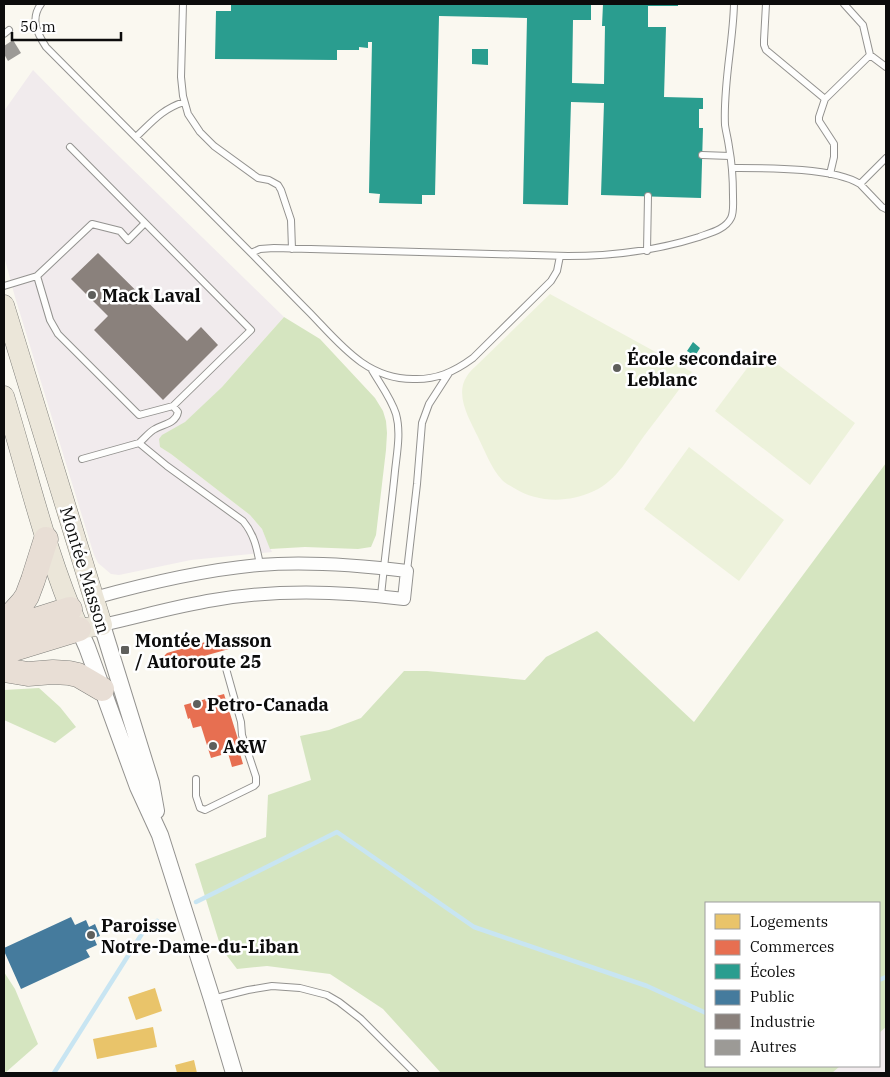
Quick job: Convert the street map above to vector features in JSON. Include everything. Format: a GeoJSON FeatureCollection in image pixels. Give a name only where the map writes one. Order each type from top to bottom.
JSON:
{"type":"FeatureCollection","features":[{"type":"Feature","properties":{"kind":"highway"},"geometry":{"type":"LineString","coordinates":[[4,623],[26,596],[46,539]]}},
{"type":"Feature","properties":{"kind":"highway"},"geometry":{"type":"LineString","coordinates":[[4,630],[74,619]]}},
{"type":"Feature","properties":{"kind":"highway"},"geometry":{"type":"LineString","coordinates":[[4,652],[74,619]]}},
{"type":"Feature","properties":{"kind":"highway"},"geometry":{"type":"LineString","coordinates":[[4,670],[28,674],[69,673],[102,689]]}},
{"type":"Feature","properties":{"kind":"main road","name":"Montée Masson"},"geometry":{"type":"LineString","coordinates":[[4,305],[102,625]]}},
{"type":"Feature","properties":{"kind":"main road","name":"Montée Masson"},"geometry":{"type":"LineString","coordinates":[[4,396],[46,539],[74,619]]}},
{"type":"Feature","properties":{"kind":"main road"},"geometry":{"type":"LineString","coordinates":[[74,619],[94,598]]}},
{"type":"Feature","properties":{"kind":"main road"},"geometry":{"type":"LineString","coordinates":[[74,619],[102,625]]}},
{"type":"Feature","properties":{"kind":"street"},"geometry":{"type":"LineString","coordinates":[[94,598],[140,585],[184,576],[260,565],[316,564],[407,570],[404,599],[337,592],[245,595],[191,604],[102,625]]}},
{"type":"Feature","properties":{"kind":"street","name":"Montée Masson"},"geometry":{"type":"LineString","coordinates":[[74,619],[87,647],[138,787],[160,835],[234,1073]]}},
{"type":"Feature","properties":{"kind":"street","name":"Montée Masson"},"geometry":{"type":"LineString","coordinates":[[102,625],[151,783],[160,835]]}},
{"type":"Feature","properties":{"kind":"lane"},"geometry":{"type":"LineString","coordinates":[[41,4],[37,9],[35,25],[46,47],[328,332],[353,356],[371,369],[386,376],[405,379],[432,378],[449,373],[473,358],[551,280],[557,271],[560,256]]}},
{"type":"Feature","properties":{"kind":"lane"},"geometry":{"type":"LineString","coordinates":[[183,4],[181,77],[184,102],[188,114],[206,139],[258,178],[269,180],[278,185],[291,220],[292,249]]}},
{"type":"Feature","properties":{"kind":"lane"},"geometry":{"type":"LineString","coordinates":[[251,253],[264,248],[560,256],[607,255],[647,251],[712,232],[726,224],[731,218],[732,212],[732,168],[725,126],[734,4]]}},
{"type":"Feature","properties":{"kind":"lane"},"geometry":{"type":"LineString","coordinates":[[766,4],[764,40],[766,50],[825,99]]}},
{"type":"Feature","properties":{"kind":"lane"},"geometry":{"type":"LineString","coordinates":[[844,4],[863,25],[870,55],[886,67]]}},
{"type":"Feature","properties":{"kind":"lane"},"geometry":{"type":"LineString","coordinates":[[830,174],[834,157],[834,144],[819,121],[825,99],[870,55]]}},
{"type":"Feature","properties":{"kind":"lane"},"geometry":{"type":"LineString","coordinates":[[136,137],[164,111],[184,102]]}},
{"type":"Feature","properties":{"kind":"lane"},"geometry":{"type":"LineString","coordinates":[[37,276],[50,320],[58,334],[139,415],[173,406],[251,330],[70,147]]}},
{"type":"Feature","properties":{"kind":"lane"},"geometry":{"type":"LineString","coordinates":[[702,155],[730,156]]}},
{"type":"Feature","properties":{"kind":"lane"},"geometry":{"type":"LineString","coordinates":[[860,184],[886,158]]}},
{"type":"Feature","properties":{"kind":"lane"},"geometry":{"type":"LineString","coordinates":[[732,168],[784,169],[830,174],[854,180],[886,209]]}},
{"type":"Feature","properties":{"kind":"lane"},"geometry":{"type":"LineString","coordinates":[[647,251],[648,196]]}},
{"type":"Feature","properties":{"kind":"lane"},"geometry":{"type":"LineString","coordinates":[[4,286],[37,276],[92,224],[120,231],[128,240],[145,223]]}},
{"type":"Feature","properties":{"kind":"lane"},"geometry":{"type":"LineString","coordinates":[[371,369],[392,404],[398,426],[392,505],[381,596]]}},
{"type":"Feature","properties":{"kind":"lane"},"geometry":{"type":"LineString","coordinates":[[407,570],[422,423],[428,404],[449,373]]}},
{"type":"Feature","properties":{"kind":"lane"},"geometry":{"type":"LineString","coordinates":[[82,459],[140,443],[154,429],[173,421],[177,417],[178,412],[173,406]]}},
{"type":"Feature","properties":{"kind":"lane"},"geometry":{"type":"LineString","coordinates":[[140,443],[167,466],[243,521],[253,536],[260,565]]}},
{"type":"Feature","properties":{"kind":"lane"},"geometry":{"type":"LineString","coordinates":[[196,779],[196,796],[200,808],[205,810],[256,784],[254,769],[242,735],[241,722],[225,665]]}},
{"type":"Feature","properties":{"kind":"lane"},"geometry":{"type":"LineString","coordinates":[[212,999],[272,986],[300,988],[327,995],[361,1019],[416,1073]]}},
{"type":"Feature","properties":{"kind":"shaded area"},"geometry":{"type":"Polygon","coordinates":[[[33,70],[284,317],[222,387],[160,447],[250,515],[262,529],[272,552],[191,560],[119,575],[111,574],[98,563],[94,555],[4,256],[4,111],[33,70]]]}},
{"type":"Feature","properties":{"kind":"shaded area"},"geometry":{"type":"Polygon","coordinates":[[[886,1003],[886,1073],[808,1073],[815,1067],[880,1067],[880,1009],[886,1003]]]}},
{"type":"Feature","properties":{"kind":"green space"},"geometry":{"type":"Polygon","coordinates":[[[550,294],[692,372],[610,481],[584,495],[553,500],[523,493],[502,480],[491,465],[468,415],[462,391],[463,383],[470,372],[550,294]]]}},
{"type":"Feature","properties":{"kind":"green space"},"geometry":{"type":"Polygon","coordinates":[[[284,317],[320,339],[375,398],[383,411],[387,433],[386,450],[376,535],[371,547],[358,549],[305,547],[270,549],[262,529],[250,515],[160,447],[159,439],[162,435],[185,422],[222,387],[284,317]]]}},
{"type":"Feature","properties":{"kind":"green space"},"geometry":{"type":"Polygon","coordinates":[[[760,351],[855,423],[810,485],[715,411],[760,351]]]}},
{"type":"Feature","properties":{"kind":"green space"},"geometry":{"type":"Polygon","coordinates":[[[689,447],[784,520],[739,581],[644,509],[689,447]]]}},
{"type":"Feature","properties":{"kind":"green space"},"geometry":{"type":"Polygon","coordinates":[[[886,463],[886,1027],[880,1032],[880,902],[705,902],[705,1067],[839,1067],[832,1073],[441,1073],[383,1009],[330,974],[267,966],[237,969],[221,948],[195,864],[266,837],[268,795],[311,780],[300,736],[329,730],[361,718],[404,671],[427,671],[525,680],[546,657],[597,631],[694,722],[886,463]]]}},
{"type":"Feature","properties":{"kind":"green space"},"geometry":{"type":"Polygon","coordinates":[[[39,688],[60,707],[76,727],[55,743],[4,720],[4,690],[39,688]]]}},
{"type":"Feature","properties":{"kind":"green space"},"geometry":{"type":"Polygon","coordinates":[[[4,972],[15,989],[38,1044],[5,1073],[4,1073],[4,972]]]}},
{"type":"Feature","properties":{"kind":"building: Logements"},"geometry":{"type":"Polygon","coordinates":[[[155,988],[162,1011],[136,1020],[128,997],[155,988]]]}},
{"type":"Feature","properties":{"kind":"building: Logements"},"geometry":{"type":"Polygon","coordinates":[[[153,1027],[157,1047],[97,1059],[93,1039],[153,1027]]]}},
{"type":"Feature","properties":{"kind":"building: Logements"},"geometry":{"type":"Polygon","coordinates":[[[194,1060],[197,1073],[177,1073],[175,1065],[194,1060]]]}},
{"type":"Feature","properties":{"kind":"building: Commerces"},"geometry":{"type":"Polygon","coordinates":[[[229,636],[233,642],[229,649],[172,665],[167,666],[164,664],[164,656],[167,653],[229,636]]]}},
{"type":"Feature","properties":{"kind":"building: Commerces"},"geometry":{"type":"Polygon","coordinates":[[[224,694],[241,749],[239,750],[243,764],[232,767],[228,753],[211,758],[201,726],[193,728],[184,705],[224,694]]]}},
{"type":"Feature","properties":{"kind":"building: Écoles"},"geometry":{"type":"Polygon","coordinates":[[[231,4],[591,4],[591,20],[573,20],[572,83],[604,84],[605,26],[602,26],[603,4],[678,4],[678,6],[648,6],[648,27],[666,27],[664,97],[703,98],[703,109],[699,109],[699,128],[703,128],[701,198],[601,195],[604,103],[571,102],[568,205],[523,204],[527,18],[439,16],[435,195],[422,195],[422,204],[379,203],[380,194],[369,193],[372,42],[368,42],[368,48],[359,47],[359,50],[337,50],[337,60],[215,59],[216,11],[231,11],[231,4]]]}},
{"type":"Feature","properties":{"kind":"building: Écoles"},"geometry":{"type":"Polygon","coordinates":[[[472,49],[488,49],[488,65],[472,64],[472,49]]]}},
{"type":"Feature","properties":{"kind":"building: Écoles"},"geometry":{"type":"Polygon","coordinates":[[[693,342],[700,348],[695,356],[687,351],[693,342]]]}},
{"type":"Feature","properties":{"kind":"building: Public"},"geometry":{"type":"Polygon","coordinates":[[[71,917],[75,925],[86,920],[89,927],[95,924],[100,936],[94,938],[97,945],[86,950],[90,957],[21,989],[4,948],[71,917]]]}},
{"type":"Feature","properties":{"kind":"building: Industrie"},"geometry":{"type":"Polygon","coordinates":[[[98,253],[187,341],[201,327],[218,345],[163,400],[94,330],[108,316],[71,279],[98,253]]]}},
{"type":"Feature","properties":{"kind":"building: Autres"},"geometry":{"type":"Polygon","coordinates":[[[13,40],[21,53],[8,61],[4,54],[4,46],[13,40]]]}},
{"type":"Feature","properties":{"kind":"waterway"},"geometry":{"type":"LineString","coordinates":[[196,902],[337,832],[474,927],[647,986],[705,1013]]}},
{"type":"Feature","properties":{"kind":"waterway"},"geometry":{"type":"LineString","coordinates":[[54,1073],[143,932],[157,921]]}},
{"type":"Feature","properties":{"kind":"waterway"},"geometry":{"type":"LineString","coordinates":[[880,980],[886,977]]}},
{"type":"Feature","properties":{"kind":"place","name":"Mack Laval"},"geometry":{"type":"Point","coordinates":[92,295]}},
{"type":"Feature","properties":{"kind":"place","name":"École secondaire Leblanc"},"geometry":{"type":"Point","coordinates":[617,368]}},
{"type":"Feature","properties":{"kind":"place","name":"Montée Masson / Autoroute 25"},"geometry":{"type":"Point","coordinates":[125,650]}},
{"type":"Feature","properties":{"kind":"place","name":"Petro-Canada"},"geometry":{"type":"Point","coordinates":[197,704]}},
{"type":"Feature","properties":{"kind":"place","name":"A&W"},"geometry":{"type":"Point","coordinates":[213,746]}},
{"type":"Feature","properties":{"kind":"place","name":"Paroisse Notre-Dame-du-Liban"},"geometry":{"type":"Point","coordinates":[91,935]}}]}
